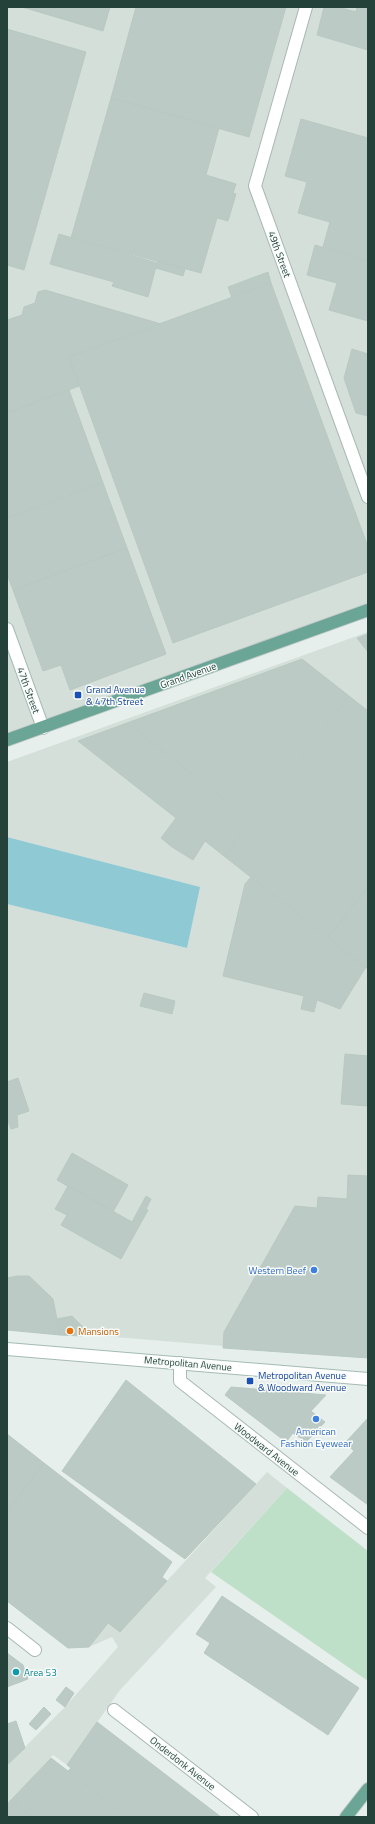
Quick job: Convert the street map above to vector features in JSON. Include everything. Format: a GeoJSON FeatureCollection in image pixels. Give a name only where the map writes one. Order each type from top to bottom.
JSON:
{"type":"FeatureCollection","features":[{"type":"Feature","properties":{"kind":"main road","name":"Grand Avenue"},"geometry":{"type":"LineString","coordinates":[[7,740],[368,610]]}},
{"type":"Feature","properties":{"kind":"main road"},"geometry":{"type":"LineString","coordinates":[[346,1817],[368,1789]]}},
{"type":"Feature","properties":{"kind":"street","name":"49th Street"},"geometry":{"type":"LineString","coordinates":[[306,7],[255,186],[368,497]]}},
{"type":"Feature","properties":{"kind":"street","name":"47th Street"},"geometry":{"type":"LineString","coordinates":[[7,630],[43,728]]}},
{"type":"Feature","properties":{"kind":"street","name":"Metropolitan Avenue"},"geometry":{"type":"LineString","coordinates":[[7,1349],[368,1379]]}},
{"type":"Feature","properties":{"kind":"street","name":"Woodward Avenue"},"geometry":{"type":"LineString","coordinates":[[180,1363],[180,1381],[368,1528]]}},
{"type":"Feature","properties":{"kind":"street"},"geometry":{"type":"LineString","coordinates":[[7,1628],[35,1650]]}},
{"type":"Feature","properties":{"kind":"street","name":"Onderdonk Avenue"},"geometry":{"type":"LineString","coordinates":[[114,1710],[252,1817]]}},
{"type":"Feature","properties":{"kind":"shaded area"},"geometry":{"type":"Polygon","coordinates":[[[7,7],[368,7],[368,609],[7,740],[7,7]]]}},
{"type":"Feature","properties":{"kind":"shaded area"},"geometry":{"type":"Polygon","coordinates":[[[368,632],[368,1358],[7,1328],[7,904],[187,948],[199,887],[7,837],[7,762],[368,632]]]}},
{"type":"Feature","properties":{"kind":"shaded area"},"geometry":{"type":"Polygon","coordinates":[[[267,1472],[287,1488],[205,1578],[216,1587],[120,1690],[67,1765],[53,1755],[7,1805],[7,1765],[65,1707],[118,1647],[112,1637],[89,1647],[108,1623],[120,1632],[267,1472]]]}},
{"type":"Feature","properties":{"kind":"green space"},"geometry":{"type":"Polygon","coordinates":[[[287,1488],[368,1551],[368,1681],[211,1572],[287,1488]]]}},
{"type":"Feature","properties":{"kind":"water"},"geometry":{"type":"Polygon","coordinates":[[[7,837],[200,887],[187,948],[7,904],[7,837]]]}},
{"type":"Feature","properties":{"kind":"building"},"geometry":{"type":"Polygon","coordinates":[[[22,7],[110,7],[103,31],[22,7]]]}},
{"type":"Feature","properties":{"kind":"building"},"geometry":{"type":"Polygon","coordinates":[[[136,7],[286,7],[249,137],[111,98],[136,7]]]}},
{"type":"Feature","properties":{"kind":"building"},"geometry":{"type":"Polygon","coordinates":[[[324,7],[338,7],[356,12],[357,7],[368,7],[368,50],[317,35],[324,7]]]}},
{"type":"Feature","properties":{"kind":"building"},"geometry":{"type":"Polygon","coordinates":[[[7,29],[86,52],[24,270],[7,265],[7,29]]]}},
{"type":"Feature","properties":{"kind":"building"},"geometry":{"type":"Polygon","coordinates":[[[111,98],[219,128],[206,175],[236,184],[233,193],[236,194],[228,221],[217,218],[201,273],[71,238],[111,98]]]}},
{"type":"Feature","properties":{"kind":"building"},"geometry":{"type":"Polygon","coordinates":[[[301,119],[368,138],[368,261],[323,247],[330,222],[298,213],[307,182],[285,176],[301,119]]]}},
{"type":"Feature","properties":{"kind":"building"},"geometry":{"type":"Polygon","coordinates":[[[59,234],[157,263],[148,297],[112,286],[114,282],[50,264],[59,234]]]}},
{"type":"Feature","properties":{"kind":"building"},"geometry":{"type":"Polygon","coordinates":[[[315,245],[368,261],[368,321],[329,310],[337,283],[307,275],[315,245]]]}},
{"type":"Feature","properties":{"kind":"building"},"geometry":{"type":"Polygon","coordinates":[[[158,261],[185,269],[183,276],[156,268],[158,261]]]}},
{"type":"Feature","properties":{"kind":"building"},"geometry":{"type":"Polygon","coordinates":[[[268,272],[271,283],[232,298],[228,287],[268,272]]]}},
{"type":"Feature","properties":{"kind":"building"},"geometry":{"type":"Polygon","coordinates":[[[271,283],[368,547],[368,572],[173,643],[69,357],[271,283]]]}},
{"type":"Feature","properties":{"kind":"building"},"geometry":{"type":"Polygon","coordinates":[[[45,290],[161,324],[69,357],[79,386],[7,413],[7,320],[22,315],[24,307],[35,303],[38,292],[45,290]]]}},
{"type":"Feature","properties":{"kind":"building"},"geometry":{"type":"Polygon","coordinates":[[[352,349],[368,354],[368,416],[356,413],[344,378],[352,349]]]}},
{"type":"Feature","properties":{"kind":"building"},"geometry":{"type":"Polygon","coordinates":[[[69,390],[103,483],[7,518],[7,413],[69,390]]]}},
{"type":"Feature","properties":{"kind":"building"},"geometry":{"type":"Polygon","coordinates":[[[103,483],[127,548],[13,590],[7,574],[7,518],[103,483]]]}},
{"type":"Feature","properties":{"kind":"building"},"geometry":{"type":"Polygon","coordinates":[[[127,548],[166,654],[70,690],[61,665],[43,671],[13,590],[127,548]]]}},
{"type":"Feature","properties":{"kind":"building"},"geometry":{"type":"Polygon","coordinates":[[[368,634],[368,652],[357,638],[368,634]]]}},
{"type":"Feature","properties":{"kind":"building"},"geometry":{"type":"Polygon","coordinates":[[[302,659],[349,696],[251,820],[127,723],[302,659]]]}},
{"type":"Feature","properties":{"kind":"building"},"geometry":{"type":"Polygon","coordinates":[[[349,696],[368,711],[368,887],[328,938],[224,856],[349,696]]]}},
{"type":"Feature","properties":{"kind":"building"},"geometry":{"type":"Polygon","coordinates":[[[127,723],[251,820],[224,856],[205,841],[193,860],[172,847],[161,838],[176,818],[78,741],[127,723]]]}},
{"type":"Feature","properties":{"kind":"building"},"geometry":{"type":"Polygon","coordinates":[[[251,877],[366,967],[340,1009],[317,1000],[314,1012],[301,1009],[304,996],[223,976],[245,884],[251,877]]]}},
{"type":"Feature","properties":{"kind":"building"},"geometry":{"type":"Polygon","coordinates":[[[368,887],[368,969],[328,938],[368,887]]]}},
{"type":"Feature","properties":{"kind":"building"},"geometry":{"type":"Polygon","coordinates":[[[144,993],[175,1001],[172,1014],[140,1006],[144,993]]]}},
{"type":"Feature","properties":{"kind":"building"},"geometry":{"type":"Polygon","coordinates":[[[345,1054],[368,1056],[368,1106],[341,1104],[345,1054]]]}},
{"type":"Feature","properties":{"kind":"building"},"geometry":{"type":"Polygon","coordinates":[[[18,1078],[29,1111],[17,1115],[18,1127],[11,1129],[7,1118],[7,1082],[18,1078]]]}},
{"type":"Feature","properties":{"kind":"building"},"geometry":{"type":"Polygon","coordinates":[[[72,1153],[128,1185],[113,1212],[57,1180],[72,1153]]]}},
{"type":"Feature","properties":{"kind":"building","name":"Western Beef"},"geometry":{"type":"Polygon","coordinates":[[[348,1175],[368,1176],[368,1358],[223,1348],[224,1332],[295,1206],[317,1208],[318,1197],[347,1199],[348,1175]]]}},
{"type":"Feature","properties":{"kind":"building"},"geometry":{"type":"Polygon","coordinates":[[[68,1186],[132,1222],[146,1196],[151,1199],[146,1209],[148,1210],[121,1259],[61,1225],[67,1215],[55,1209],[68,1186]]]}},
{"type":"Feature","properties":{"kind":"building"},"geometry":{"type":"Polygon","coordinates":[[[29,1276],[53,1299],[60,1335],[7,1330],[7,1278],[29,1276]]]}},
{"type":"Feature","properties":{"kind":"building"},"geometry":{"type":"Polygon","coordinates":[[[72,1316],[83,1327],[82,1336],[60,1335],[57,1319],[72,1316]]]}},
{"type":"Feature","properties":{"kind":"building"},"geometry":{"type":"Polygon","coordinates":[[[126,1380],[256,1484],[185,1559],[62,1471],[126,1380]]]}},
{"type":"Feature","properties":{"kind":"building"},"geometry":{"type":"Polygon","coordinates":[[[231,1387],[326,1395],[311,1411],[325,1422],[306,1442],[293,1433],[286,1442],[225,1395],[231,1387]]]}},
{"type":"Feature","properties":{"kind":"building"},"geometry":{"type":"Polygon","coordinates":[[[368,1418],[368,1505],[330,1477],[354,1451],[345,1443],[368,1418]]]}},
{"type":"Feature","properties":{"kind":"building"},"geometry":{"type":"Polygon","coordinates":[[[7,1434],[44,1463],[7,1512],[7,1434]]]}},
{"type":"Feature","properties":{"kind":"building"},"geometry":{"type":"Polygon","coordinates":[[[44,1463],[172,1562],[162,1577],[167,1581],[120,1632],[108,1623],[89,1647],[68,1648],[7,1601],[7,1512],[44,1463]]]}},
{"type":"Feature","properties":{"kind":"building"},"geometry":{"type":"Polygon","coordinates":[[[222,1596],[359,1688],[328,1735],[204,1653],[210,1643],[196,1634],[222,1596]]]}},
{"type":"Feature","properties":{"kind":"building","name":"Area 53"},"geometry":{"type":"Polygon","coordinates":[[[7,1653],[23,1665],[28,1679],[7,1687],[7,1653]]]}},
{"type":"Feature","properties":{"kind":"building"},"geometry":{"type":"Polygon","coordinates":[[[66,1687],[74,1693],[65,1707],[56,1700],[66,1687]]]}},
{"type":"Feature","properties":{"kind":"building"},"geometry":{"type":"Polygon","coordinates":[[[44,1707],[51,1714],[36,1730],[29,1724],[44,1707]]]}},
{"type":"Feature","properties":{"kind":"building"},"geometry":{"type":"Polygon","coordinates":[[[16,1721],[25,1748],[7,1765],[7,1724],[16,1721]]]}},
{"type":"Feature","properties":{"kind":"building"},"geometry":{"type":"Polygon","coordinates":[[[97,1722],[221,1817],[127,1817],[68,1771],[71,1768],[67,1765],[97,1722]]]}},
{"type":"Feature","properties":{"kind":"building"},"geometry":{"type":"Polygon","coordinates":[[[51,1758],[127,1817],[32,1817],[11,1800],[51,1758]]]}},
{"type":"Feature","properties":{"kind":"building"},"geometry":{"type":"Polygon","coordinates":[[[11,1800],[32,1817],[7,1817],[7,1805],[11,1800]]]}},
{"type":"Feature","properties":{"kind":"place","name":"Grand Avenue & 47th Street"},"geometry":{"type":"Point","coordinates":[78,695]}},
{"type":"Feature","properties":{"kind":"place","name":"Western Beef"},"geometry":{"type":"Point","coordinates":[314,1270]}},
{"type":"Feature","properties":{"kind":"place","name":"Mansions"},"geometry":{"type":"Point","coordinates":[70,1331]}},
{"type":"Feature","properties":{"kind":"place","name":"Metropolitan Avenue & Woodward Avenue"},"geometry":{"type":"Point","coordinates":[250,1381]}},
{"type":"Feature","properties":{"kind":"place","name":"American Fashion Eyewear"},"geometry":{"type":"Point","coordinates":[316,1419]}},
{"type":"Feature","properties":{"kind":"place","name":"Area 53"},"geometry":{"type":"Point","coordinates":[16,1672]}}]}
